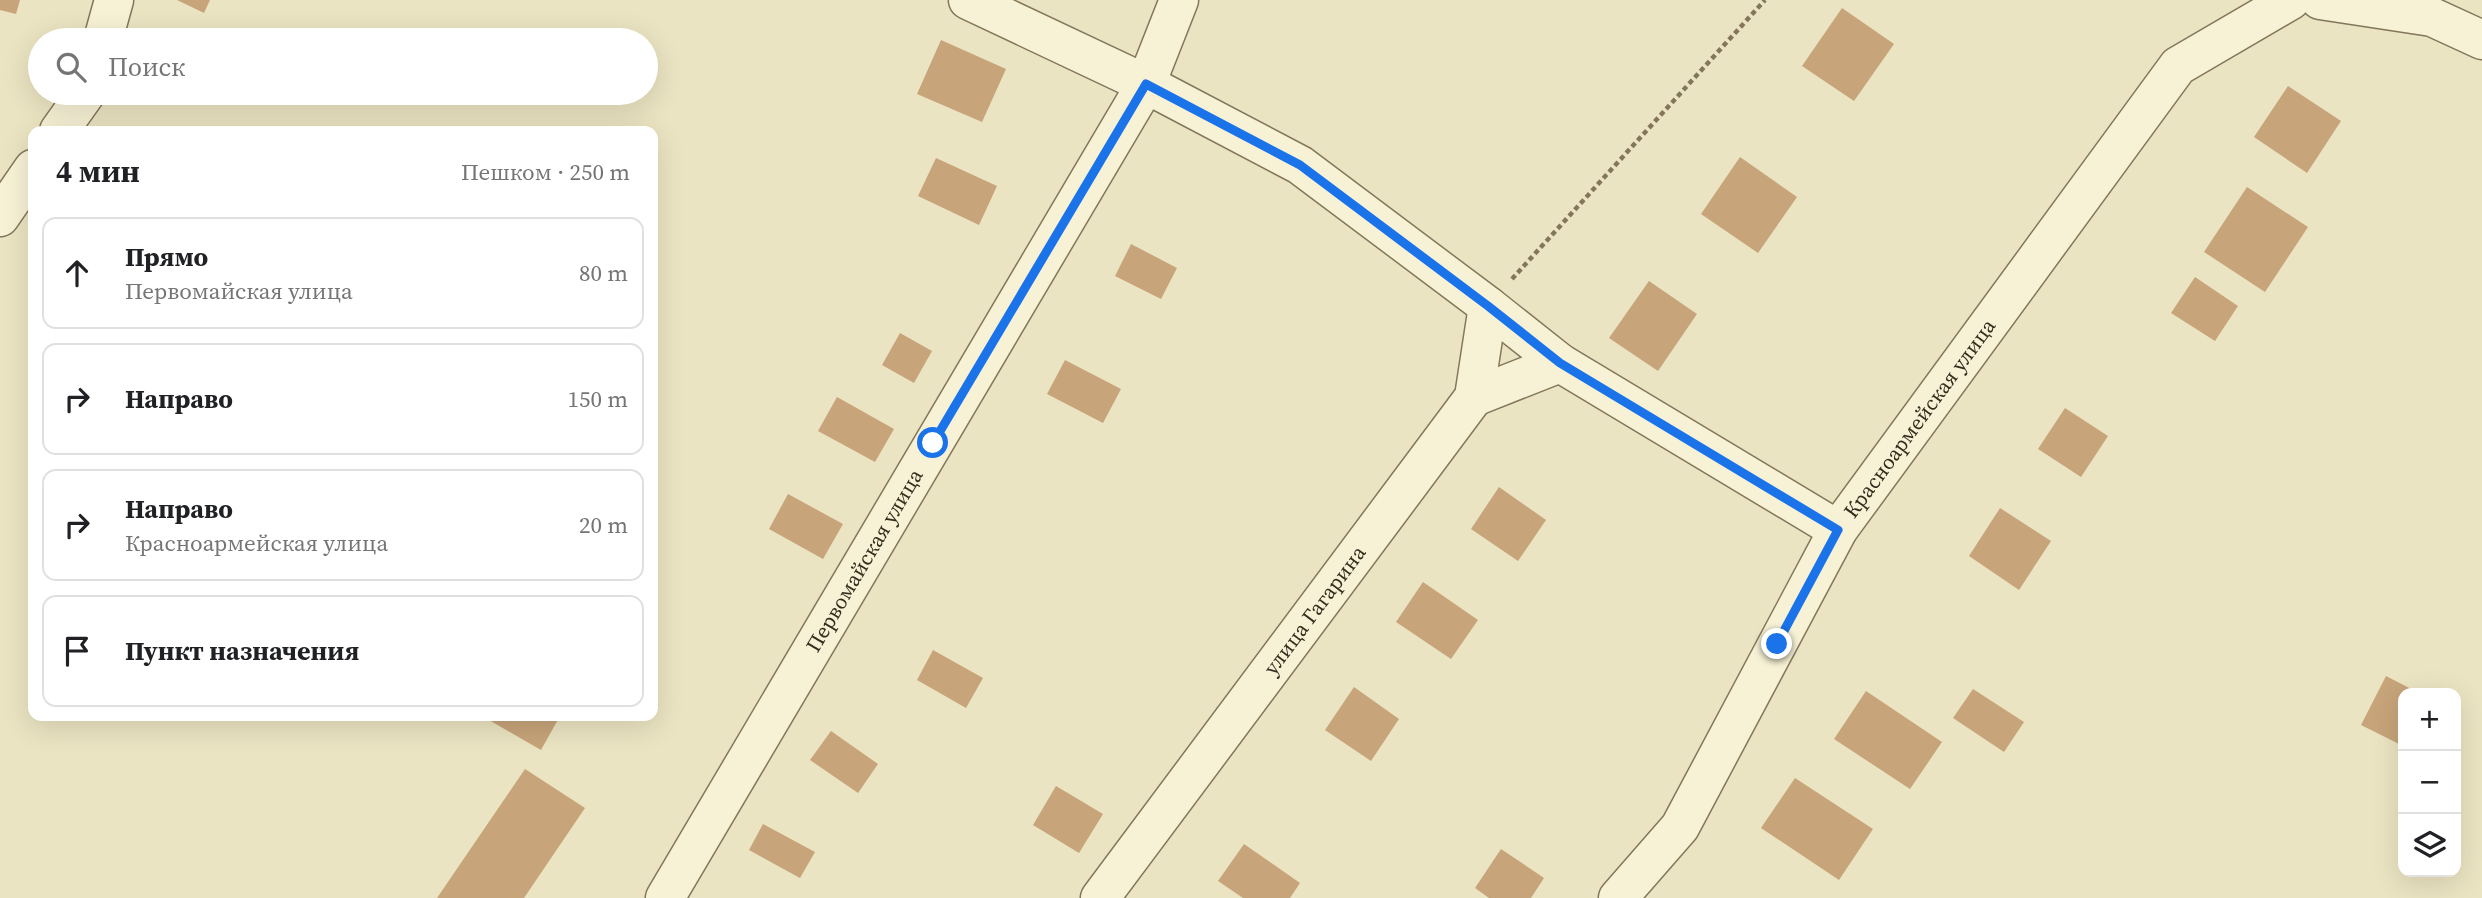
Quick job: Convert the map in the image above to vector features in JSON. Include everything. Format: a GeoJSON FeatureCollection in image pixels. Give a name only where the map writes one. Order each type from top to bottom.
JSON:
{"type":"FeatureCollection","features":[{"type":"Feature","properties":{"kind":"street"},"geometry":{"type":"LineString","coordinates":[[106,28],[114,0]]}},
{"type":"Feature","properties":{"kind":"street"},"geometry":{"type":"LineString","coordinates":[[968,0],[1146,84],[1300,165],[1560,363],[1838,530]]}},
{"type":"Feature","properties":{"kind":"street","name":"Первомайская улица"},"geometry":{"type":"LineString","coordinates":[[665,898],[1146,84],[1178,0]]}},
{"type":"Feature","properties":{"kind":"street","name":"Красноармейская улица"},"geometry":{"type":"LineString","coordinates":[[1618,898],[1680,827],[1838,530],[2178,66],[2291,0]]}},
{"type":"Feature","properties":{"kind":"street"},"geometry":{"type":"LineString","coordinates":[[2320,0],[2432,17],[2482,40]]}},
{"type":"Feature","properties":{"kind":"street"},"geometry":{"type":"LineString","coordinates":[[63,126],[77,105]]}},
{"type":"Feature","properties":{"kind":"street"},"geometry":{"type":"LineString","coordinates":[[0,217],[28,176]]}},
{"type":"Feature","properties":{"kind":"street","name":"улица Гагарина"},"geometry":{"type":"LineString","coordinates":[[1100,898],[1474,397],[1488,306]]}},
{"type":"Feature","properties":{"kind":"street"},"geometry":{"type":"LineString","coordinates":[[1474,397],[1560,363]]}},
{"type":"Feature","properties":{"kind":"path"},"geometry":{"type":"LineString","coordinates":[[1488,306],[1765,0]]}},
{"type":"Feature","properties":{"kind":"building"},"geometry":{"type":"Polygon","coordinates":[[[0,0],[20,0],[16,14],[0,10],[0,0]]]}},
{"type":"Feature","properties":{"kind":"building"},"geometry":{"type":"Polygon","coordinates":[[[177,0],[210,0],[204,13],[177,0]]]}},
{"type":"Feature","properties":{"kind":"building"},"geometry":{"type":"Polygon","coordinates":[[[1842,8],[1894,44],[1854,101],[1802,66],[1842,8]]]}},
{"type":"Feature","properties":{"kind":"building"},"geometry":{"type":"Polygon","coordinates":[[[941,40],[1006,69],[982,122],[917,94],[941,40]]]}},
{"type":"Feature","properties":{"kind":"building"},"geometry":{"type":"Polygon","coordinates":[[[2288,86],[2341,121],[2307,173],[2254,137],[2288,86]]]}},
{"type":"Feature","properties":{"kind":"building"},"geometry":{"type":"Polygon","coordinates":[[[1740,157],[1797,197],[1758,253],[1701,214],[1740,157]]]}},
{"type":"Feature","properties":{"kind":"building"},"geometry":{"type":"Polygon","coordinates":[[[936,158],[997,186],[979,225],[918,196],[936,158]]]}},
{"type":"Feature","properties":{"kind":"building"},"geometry":{"type":"Polygon","coordinates":[[[2247,187],[2308,227],[2265,292],[2204,252],[2247,187]]]}},
{"type":"Feature","properties":{"kind":"building"},"geometry":{"type":"Polygon","coordinates":[[[1131,244],[1177,268],[1161,299],[1115,276],[1131,244]]]}},
{"type":"Feature","properties":{"kind":"building"},"geometry":{"type":"Polygon","coordinates":[[[2195,277],[2238,306],[2215,341],[2171,313],[2195,277]]]}},
{"type":"Feature","properties":{"kind":"building"},"geometry":{"type":"Polygon","coordinates":[[[1649,281],[1697,314],[1658,371],[1609,338],[1649,281]]]}},
{"type":"Feature","properties":{"kind":"building"},"geometry":{"type":"Polygon","coordinates":[[[900,333],[932,351],[914,383],[882,365],[900,333]]]}},
{"type":"Feature","properties":{"kind":"building"},"geometry":{"type":"Polygon","coordinates":[[[1065,360],[1121,389],[1103,423],[1047,394],[1065,360]]]}},
{"type":"Feature","properties":{"kind":"building"},"geometry":{"type":"Polygon","coordinates":[[[837,397],[894,429],[875,462],[818,431],[837,397]]]}},
{"type":"Feature","properties":{"kind":"building"},"geometry":{"type":"Polygon","coordinates":[[[2065,408],[2108,436],[2081,477],[2038,449],[2065,408]]]}},
{"type":"Feature","properties":{"kind":"building"},"geometry":{"type":"Polygon","coordinates":[[[1499,487],[1546,520],[1518,561],[1471,529],[1499,487]]]}},
{"type":"Feature","properties":{"kind":"building"},"geometry":{"type":"Polygon","coordinates":[[[788,494],[843,524],[823,559],[769,529],[788,494]]]}},
{"type":"Feature","properties":{"kind":"building"},"geometry":{"type":"Polygon","coordinates":[[[2000,508],[2051,541],[2019,590],[1969,556],[2000,508]]]}},
{"type":"Feature","properties":{"kind":"building"},"geometry":{"type":"Polygon","coordinates":[[[1423,582],[1478,620],[1451,659],[1396,622],[1423,582]]]}},
{"type":"Feature","properties":{"kind":"building"},"geometry":{"type":"Polygon","coordinates":[[[933,650],[983,678],[966,708],[917,680],[933,650]]]}},
{"type":"Feature","properties":{"kind":"building"},"geometry":{"type":"Polygon","coordinates":[[[2386,676],[2409,688],[2398,688],[2398,744],[2361,725],[2386,676]]]}},
{"type":"Feature","properties":{"kind":"building"},"geometry":{"type":"Polygon","coordinates":[[[1354,687],[1399,719],[1371,761],[1325,730],[1354,687]]]}},
{"type":"Feature","properties":{"kind":"building"},"geometry":{"type":"Polygon","coordinates":[[[1973,689],[2024,722],[2004,752],[1953,718],[1973,689]]]}},
{"type":"Feature","properties":{"kind":"building"},"geometry":{"type":"Polygon","coordinates":[[[1866,691],[1942,742],[1910,789],[1834,739],[1866,691]]]}},
{"type":"Feature","properties":{"kind":"building"},"geometry":{"type":"Polygon","coordinates":[[[491,721],[557,721],[541,750],[491,721]]]}},
{"type":"Feature","properties":{"kind":"building"},"geometry":{"type":"Polygon","coordinates":[[[831,731],[878,764],[858,793],[810,760],[831,731]]]}},
{"type":"Feature","properties":{"kind":"building"},"geometry":{"type":"Polygon","coordinates":[[[525,769],[585,808],[524,898],[437,898],[525,769]]]}},
{"type":"Feature","properties":{"kind":"building"},"geometry":{"type":"Polygon","coordinates":[[[1795,778],[1873,829],[1839,880],[1761,828],[1795,778]]]}},
{"type":"Feature","properties":{"kind":"building"},"geometry":{"type":"Polygon","coordinates":[[[1056,786],[1103,814],[1079,853],[1033,825],[1056,786]]]}},
{"type":"Feature","properties":{"kind":"building"},"geometry":{"type":"Polygon","coordinates":[[[763,824],[815,852],[800,878],[749,850],[763,824]]]}},
{"type":"Feature","properties":{"kind":"building"},"geometry":{"type":"Polygon","coordinates":[[[1244,844],[1300,883],[1290,898],[1243,898],[1218,881],[1244,844]]]}},
{"type":"Feature","properties":{"kind":"building"},"geometry":{"type":"Polygon","coordinates":[[[1501,849],[1544,878],[1531,898],[1489,898],[1475,888],[1501,849]]]}},
{"type":"Feature","properties":{"kind":"route"},"geometry":{"type":"LineString","coordinates":[[933,443],[1146,84],[1300,165],[1560,363],[1838,530],[1777,644]]}}]}
